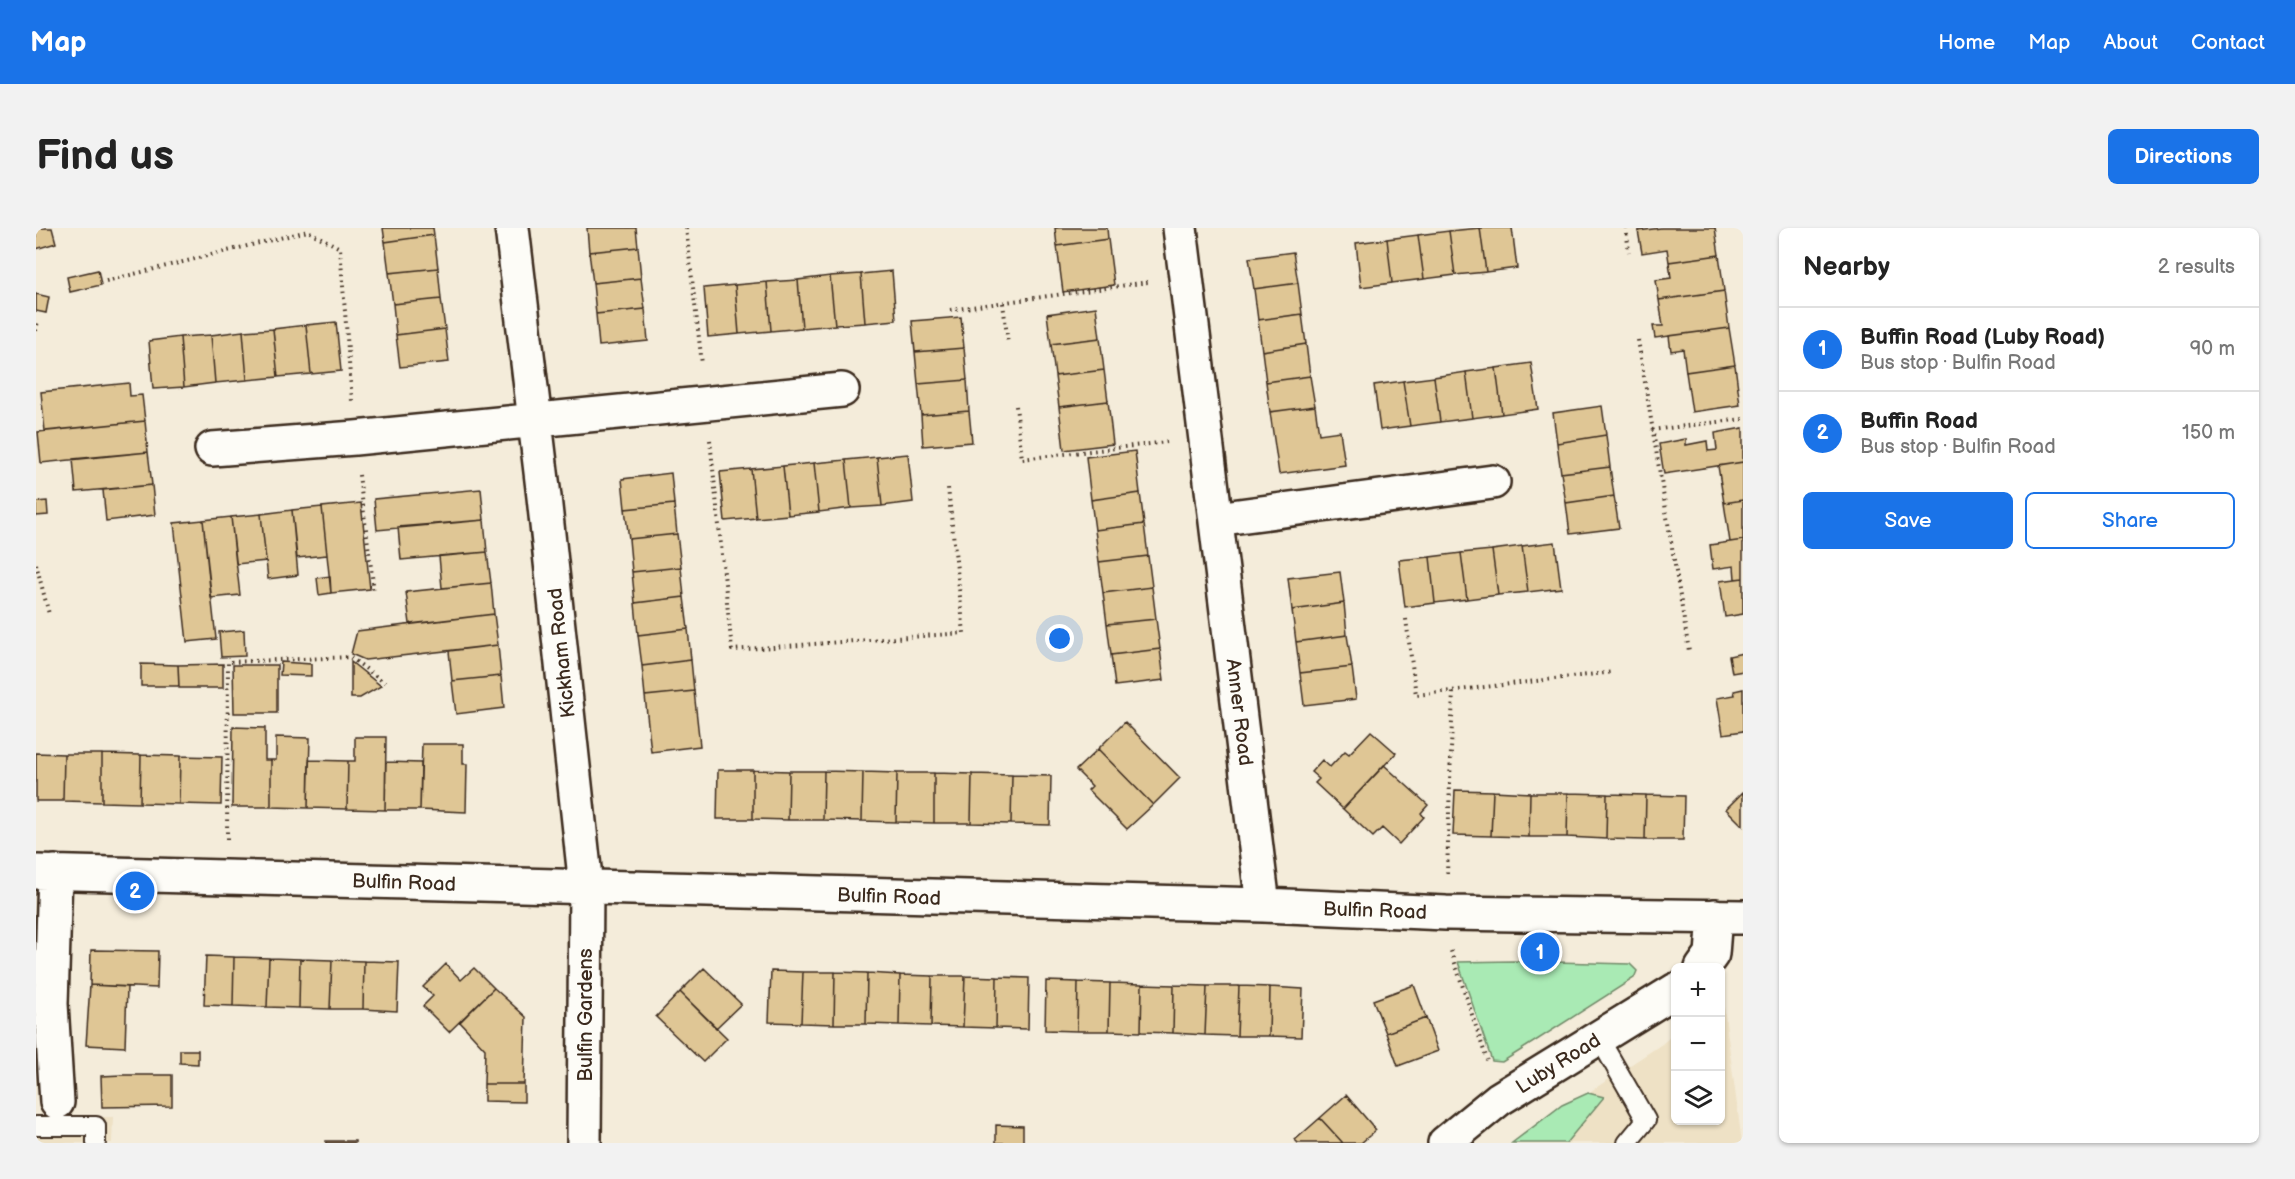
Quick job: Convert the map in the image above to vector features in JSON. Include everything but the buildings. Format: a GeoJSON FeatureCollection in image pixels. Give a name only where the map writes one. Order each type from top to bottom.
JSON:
{"type":"FeatureCollection","features":[{"type":"Feature","properties":{"kind":"street","name":"Kickham Road"},"geometry":{"type":"LineString","coordinates":[[512,228],[586,887]]}},
{"type":"Feature","properties":{"kind":"street","name":"Anner Road"},"geometry":{"type":"LineString","coordinates":[[1180,228],[1263,905]]}},
{"type":"Feature","properties":{"kind":"street"},"geometry":{"type":"LineString","coordinates":[[212,449],[355,438],[842,390]]}},
{"type":"Feature","properties":{"kind":"street"},"geometry":{"type":"LineString","coordinates":[[1216,519],[1493,482]]}},
{"type":"Feature","properties":{"kind":"street"},"geometry":{"type":"LineString","coordinates":[[46,872],[51,1004],[47,1114]]}},
{"type":"Feature","properties":{"kind":"street","name":"Bulfin Road"},"geometry":{"type":"LineString","coordinates":[[46,872],[1263,905],[1446,913],[1729,917]]}},
{"type":"Feature","properties":{"kind":"street","name":"Bulfin Gardens"},"geometry":{"type":"LineString","coordinates":[[585,1143],[586,887]]}},
{"type":"Feature","properties":{"kind":"street"},"geometry":{"type":"LineString","coordinates":[[1706,963],[1729,917]]}},
{"type":"Feature","properties":{"kind":"street","name":"Luby Road"},"geometry":{"type":"LineString","coordinates":[[1445,1143],[1510,1092],[1671,993]]}},
{"type":"Feature","properties":{"kind":"lane"},"geometry":{"type":"LineString","coordinates":[[1599,1038],[1646,1120],[1627,1143]]}},
{"type":"Feature","properties":{"kind":"lane"},"geometry":{"type":"LineString","coordinates":[[47,1114],[96,1126],[96,1143]]}},
{"type":"Feature","properties":{"kind":"path"},"geometry":{"type":"LineString","coordinates":[[686,228],[732,650],[964,633],[948,488]]}},
{"type":"Feature","properties":{"kind":"path"},"geometry":{"type":"LineString","coordinates":[[1626,228],[1629,252]]}},
{"type":"Feature","properties":{"kind":"path"},"geometry":{"type":"LineString","coordinates":[[106,280],[308,231],[340,248],[355,438],[374,591]]}},
{"type":"Feature","properties":{"kind":"path"},"geometry":{"type":"LineString","coordinates":[[950,310],[1186,277]]}},
{"type":"Feature","properties":{"kind":"path"},"geometry":{"type":"LineString","coordinates":[[1003,303],[1008,344]]}},
{"type":"Feature","properties":{"kind":"path"},"geometry":{"type":"LineString","coordinates":[[36,331],[38,320]]}},
{"type":"Feature","properties":{"kind":"path"},"geometry":{"type":"LineString","coordinates":[[1638,340],[1689,651]]}},
{"type":"Feature","properties":{"kind":"path"},"geometry":{"type":"LineString","coordinates":[[1016,406],[1022,459],[1207,437]]}},
{"type":"Feature","properties":{"kind":"path"},"geometry":{"type":"LineString","coordinates":[[1652,430],[1743,419]]}},
{"type":"Feature","properties":{"kind":"path"},"geometry":{"type":"LineString","coordinates":[[36,564],[49,614]]}},
{"type":"Feature","properties":{"kind":"path"},"geometry":{"type":"LineString","coordinates":[[1406,619],[1416,695],[1614,672]]}},
{"type":"Feature","properties":{"kind":"path"},"geometry":{"type":"LineString","coordinates":[[227,876],[228,662],[350,657],[385,683]]}},
{"type":"Feature","properties":{"kind":"path"},"geometry":{"type":"LineString","coordinates":[[1453,689],[1446,913],[1451,951],[1489,1064],[1510,1092]]}},
{"type":"Feature","properties":{"kind":"shaded area"},"geometry":{"type":"Polygon","coordinates":[[[1725,1015],[1742,1143],[1512,1143],[1562,1105],[1588,1093],[1671,1036],[1671,1125],[1725,1125],[1725,1015]]]}},
{"type":"Feature","properties":{"kind":"shaded area"},"geometry":{"type":"Polygon","coordinates":[[[36,1117],[113,1117],[112,1143],[36,1143],[36,1117]]]}},
{"type":"Feature","properties":{"kind":"green space"},"geometry":{"type":"Polygon","coordinates":[[[1458,962],[1630,964],[1637,971],[1634,978],[1502,1062],[1492,1061],[1458,962]]]}},
{"type":"Feature","properties":{"kind":"green space"},"geometry":{"type":"Polygon","coordinates":[[[1588,1093],[1604,1097],[1566,1143],[1512,1143],[1562,1105],[1588,1093]]]}},
{"type":"Feature","properties":{"kind":"place","name":"Buffin Road"},"geometry":{"type":"Point","coordinates":[135,891]}},
{"type":"Feature","properties":{"kind":"place","name":"Buffin Road (Luby Road)"},"geometry":{"type":"Point","coordinates":[1540,952]}}]}
